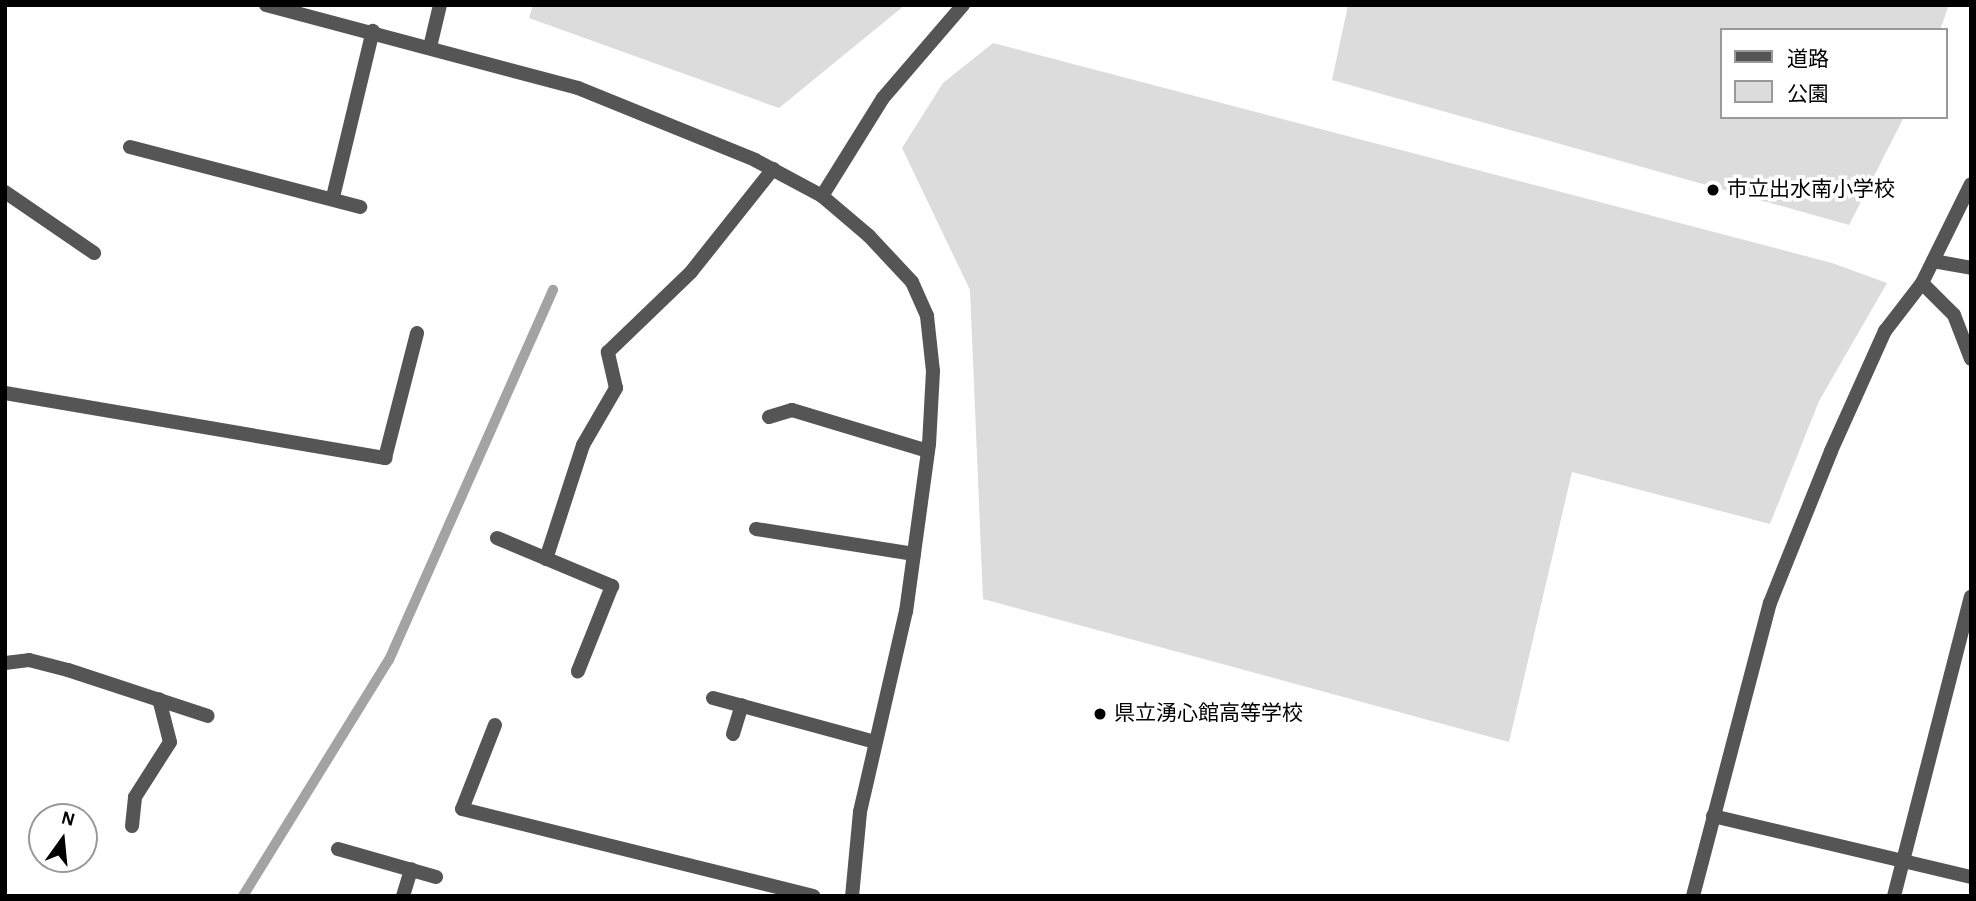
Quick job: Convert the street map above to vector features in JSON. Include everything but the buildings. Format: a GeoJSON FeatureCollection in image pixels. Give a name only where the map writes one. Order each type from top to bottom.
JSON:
{"type":"FeatureCollection","features":[{"type":"Feature","properties":{"kind":"street"},"geometry":{"type":"LineString","coordinates":[[266,5],[373,31],[578,88],[773,169],[822,196],[869,236],[912,282],[927,316],[933,371],[928,451],[906,611],[860,812],[852,896]]}},
{"type":"Feature","properties":{"kind":"street"},"geometry":{"type":"LineString","coordinates":[[430,47],[440,5]]}},
{"type":"Feature","properties":{"kind":"street"},"geometry":{"type":"LineString","coordinates":[[822,196],[883,98],[963,5]]}},
{"type":"Feature","properties":{"kind":"street"},"geometry":{"type":"LineString","coordinates":[[333,197],[373,31]]}},
{"type":"Feature","properties":{"kind":"street"},"geometry":{"type":"LineString","coordinates":[[130,147],[333,197],[360,207]]}},
{"type":"Feature","properties":{"kind":"street"},"geometry":{"type":"LineString","coordinates":[[546,559],[583,445],[616,388],[608,352],[691,272],[773,169]]}},
{"type":"Feature","properties":{"kind":"street"},"geometry":{"type":"LineString","coordinates":[[1693,896],[1770,603],[1831,451],[1885,331],[1922,283],[1971,184]]}},
{"type":"Feature","properties":{"kind":"street"},"geometry":{"type":"LineString","coordinates":[[5,192],[94,253]]}},
{"type":"Feature","properties":{"kind":"street"},"geometry":{"type":"LineString","coordinates":[[1933,261],[1971,268]]}},
{"type":"Feature","properties":{"kind":"street"},"geometry":{"type":"LineString","coordinates":[[1922,283],[1954,315],[1971,359]]}},
{"type":"Feature","properties":{"kind":"street"},"geometry":{"type":"LineString","coordinates":[[5,393],[385,458],[417,333]]}},
{"type":"Feature","properties":{"kind":"street"},"geometry":{"type":"LineString","coordinates":[[769,417],[792,410],[928,451]]}},
{"type":"Feature","properties":{"kind":"street"},"geometry":{"type":"LineString","coordinates":[[756,529],[914,554]]}},
{"type":"Feature","properties":{"kind":"street"},"geometry":{"type":"LineString","coordinates":[[497,538],[612,586],[578,671]]}},
{"type":"Feature","properties":{"kind":"street"},"geometry":{"type":"LineString","coordinates":[[1894,896],[1971,597]]}},
{"type":"Feature","properties":{"kind":"street"},"geometry":{"type":"LineString","coordinates":[[5,663],[29,660],[208,716]]}},
{"type":"Feature","properties":{"kind":"street"},"geometry":{"type":"LineString","coordinates":[[713,698],[875,742]]}},
{"type":"Feature","properties":{"kind":"street"},"geometry":{"type":"LineString","coordinates":[[132,826],[135,797],[170,742],[159,699]]}},
{"type":"Feature","properties":{"kind":"street"},"geometry":{"type":"LineString","coordinates":[[733,734],[742,705]]}},
{"type":"Feature","properties":{"kind":"street"},"geometry":{"type":"LineString","coordinates":[[495,725],[462,809],[813,896]]}},
{"type":"Feature","properties":{"kind":"street"},"geometry":{"type":"LineString","coordinates":[[1713,816],[1971,877]]}},
{"type":"Feature","properties":{"kind":"street"},"geometry":{"type":"LineString","coordinates":[[338,849],[436,877]]}},
{"type":"Feature","properties":{"kind":"street"},"geometry":{"type":"LineString","coordinates":[[403,896],[411,869]]}},
{"type":"Feature","properties":{"kind":"green space"},"geometry":{"type":"Polygon","coordinates":[[[533,5],[905,5],[779,108],[529,18],[533,5]]]}},
{"type":"Feature","properties":{"kind":"green space"},"geometry":{"type":"Polygon","coordinates":[[[1348,5],[1949,5],[1941,28],[1720,28],[1720,119],[1903,119],[1849,225],[1332,80],[1348,5]]]}},
{"type":"Feature","properties":{"kind":"green space"},"geometry":{"type":"Polygon","coordinates":[[[993,43],[1832,263],[1887,283],[1819,401],[1770,524],[1572,472],[1509,742],[983,599],[970,290],[902,148],[943,83],[993,43]]]}},
{"type":"Feature","properties":{"kind":"waterway"},"geometry":{"type":"LineString","coordinates":[[243,896],[389,660],[553,290]]}},
{"type":"Feature","properties":{"kind":"place","name":"市立出水南小学校"},"geometry":{"type":"Point","coordinates":[1713,190]}},
{"type":"Feature","properties":{"kind":"place","name":"県立湧心館高等学校"},"geometry":{"type":"Point","coordinates":[1100,714]}}]}
